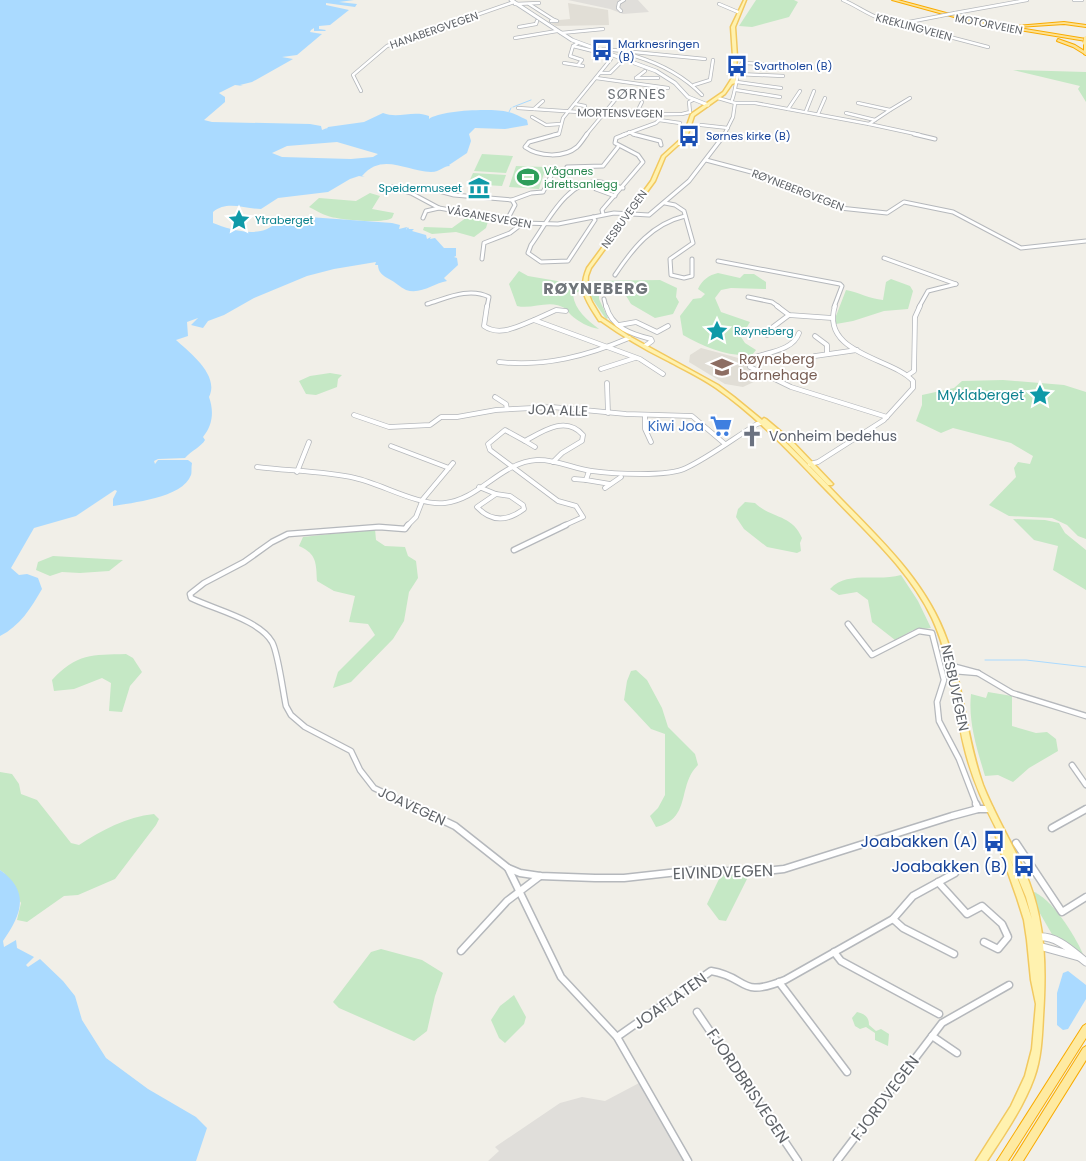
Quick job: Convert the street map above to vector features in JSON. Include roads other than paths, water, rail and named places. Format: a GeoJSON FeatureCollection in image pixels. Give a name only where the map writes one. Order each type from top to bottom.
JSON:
{"type":"FeatureCollection","features":[{"type":"Feature","properties":{"kind":"highway","name":"MOTORVEIEN"},"geometry":{"type":"LineString","coordinates":[[894,0],[933,12],[1085,42]]}},
{"type":"Feature","properties":{"kind":"highway","name":"MOTORVEIEN"},"geometry":{"type":"LineString","coordinates":[[900,0],[993,25]]}},
{"type":"Feature","properties":{"kind":"highway"},"geometry":{"type":"LineString","coordinates":[[993,25],[1027,26],[1070,23],[1086,27]]}},
{"type":"Feature","properties":{"kind":"highway"},"geometry":{"type":"LineString","coordinates":[[993,25],[1056,39],[1074,46],[1086,54]]}},
{"type":"Feature","properties":{"kind":"highway"},"geometry":{"type":"LineString","coordinates":[[1086,27],[1068,25],[1060,26],[1058,29],[1085,42],[1086,54]]}},
{"type":"Feature","properties":{"kind":"highway"},"geometry":{"type":"LineString","coordinates":[[1002,1161],[1086,1029]]}},
{"type":"Feature","properties":{"kind":"highway"},"geometry":{"type":"LineString","coordinates":[[1017,1161],[1086,1051]]}},
{"type":"Feature","properties":{"kind":"main road"},"geometry":{"type":"LineString","coordinates":[[720,98],[730,90],[735,81],[732,31],[738,12],[745,0]]}},
{"type":"Feature","properties":{"kind":"main road"},"geometry":{"type":"LineString","coordinates":[[514,3],[578,43],[625,59],[666,77],[694,100],[707,104]]}},
{"type":"Feature","properties":{"kind":"main road","name":"NESBUVEGEN"},"geometry":{"type":"LineString","coordinates":[[720,98],[707,104],[696,115],[689,126],[686,137],[663,157],[655,177],[592,262],[585,277],[586,298],[608,327],[707,381],[765,423],[808,463],[900,564],[922,595],[936,621],[953,668],[969,756],[997,825],[1011,843],[1025,883],[1040,936],[1041,947],[1042,984],[1038,1036],[1030,1076],[1012,1114],[981,1161]]}},
{"type":"Feature","properties":{"kind":"main road","name":"NESBUVEGEN"},"geometry":{"type":"LineString","coordinates":[[628,338],[660,355]]}},
{"type":"Feature","properties":{"kind":"main road","name":"NESBUVEGEN"},"geometry":{"type":"LineString","coordinates":[[1011,843],[1031,940],[1035,984],[1040,1004]]}},
{"type":"Feature","properties":{"kind":"street"},"geometry":{"type":"LineString","coordinates":[[621,11],[618,8],[619,3],[624,0]]}},
{"type":"Feature","properties":{"kind":"street","name":"KREKLINGVEIEN"},"geometry":{"type":"LineString","coordinates":[[843,0],[861,7],[870,14],[988,47]]}},
{"type":"Feature","properties":{"kind":"street"},"geometry":{"type":"LineString","coordinates":[[901,24],[1026,0]]}},
{"type":"Feature","properties":{"kind":"street"},"geometry":{"type":"LineString","coordinates":[[1074,0],[1083,0],[1083,4]]}},
{"type":"Feature","properties":{"kind":"street"},"geometry":{"type":"LineString","coordinates":[[514,3],[544,4]]}},
{"type":"Feature","properties":{"kind":"street","name":"HANABERGVEGEN"},"geometry":{"type":"LineString","coordinates":[[361,91],[352,75],[387,46],[514,3]]}},
{"type":"Feature","properties":{"kind":"street"},"geometry":{"type":"LineString","coordinates":[[527,4],[554,20]]}},
{"type":"Feature","properties":{"kind":"street"},"geometry":{"type":"LineString","coordinates":[[718,4],[738,12]]}},
{"type":"Feature","properties":{"kind":"street"},"geometry":{"type":"LineString","coordinates":[[529,20],[539,20]]}},
{"type":"Feature","properties":{"kind":"street"},"geometry":{"type":"LineString","coordinates":[[519,27],[534,24],[539,20]]}},
{"type":"Feature","properties":{"kind":"street"},"geometry":{"type":"LineString","coordinates":[[595,29],[595,34]]}},
{"type":"Feature","properties":{"kind":"street"},"geometry":{"type":"LineString","coordinates":[[515,38],[602,29]]}},
{"type":"Feature","properties":{"kind":"street"},"geometry":{"type":"LineString","coordinates":[[578,43],[573,46],[570,56],[582,60],[578,65]]}},
{"type":"Feature","properties":{"kind":"street"},"geometry":{"type":"LineString","coordinates":[[573,46],[601,53]]}},
{"type":"Feature","properties":{"kind":"street"},"geometry":{"type":"LineString","coordinates":[[603,49],[705,59]]}},
{"type":"Feature","properties":{"kind":"street"},"geometry":{"type":"LineString","coordinates":[[625,59],[641,54]]}},
{"type":"Feature","properties":{"kind":"street"},"geometry":{"type":"LineString","coordinates":[[635,56],[670,69],[694,85],[702,95]]}},
{"type":"Feature","properties":{"kind":"street"},"geometry":{"type":"LineString","coordinates":[[611,59],[560,124],[559,134],[529,142],[525,147],[531,152],[544,154],[572,149],[605,114],[620,94]]}},
{"type":"Feature","properties":{"kind":"street"},"geometry":{"type":"LineString","coordinates":[[694,85],[710,80],[713,60]]}},
{"type":"Feature","properties":{"kind":"street"},"geometry":{"type":"LineString","coordinates":[[732,100],[736,90],[735,81],[739,66],[745,62],[757,62],[766,66],[789,68]]}},
{"type":"Feature","properties":{"kind":"street"},"geometry":{"type":"LineString","coordinates":[[564,63],[583,66]]}},
{"type":"Feature","properties":{"kind":"street"},"geometry":{"type":"LineString","coordinates":[[600,72],[610,73],[619,64]]}},
{"type":"Feature","properties":{"kind":"street"},"geometry":{"type":"LineString","coordinates":[[631,83],[645,71]]}},
{"type":"Feature","properties":{"kind":"street"},"geometry":{"type":"LineString","coordinates":[[738,74],[783,76]]}},
{"type":"Feature","properties":{"kind":"street"},"geometry":{"type":"LineString","coordinates":[[596,78],[668,88]]}},
{"type":"Feature","properties":{"kind":"street"},"geometry":{"type":"LineString","coordinates":[[636,78],[658,78]]}},
{"type":"Feature","properties":{"kind":"street"},"geometry":{"type":"LineString","coordinates":[[735,81],[781,88]]}},
{"type":"Feature","properties":{"kind":"street"},"geometry":{"type":"LineString","coordinates":[[736,90],[780,97]]}},
{"type":"Feature","properties":{"kind":"street"},"geometry":{"type":"LineString","coordinates":[[788,109],[800,91]]}},
{"type":"Feature","properties":{"kind":"street"},"geometry":{"type":"LineString","coordinates":[[806,111],[814,91]]}},
{"type":"Feature","properties":{"kind":"street"},"geometry":{"type":"LineString","coordinates":[[720,98],[732,100],[736,103],[750,103],[806,111],[935,139]]}},
{"type":"Feature","properties":{"kind":"street"},"geometry":{"type":"LineString","coordinates":[[818,114],[825,98]]}},
{"type":"Feature","properties":{"kind":"street"},"geometry":{"type":"LineString","coordinates":[[869,124],[910,98]]}},
{"type":"Feature","properties":{"kind":"street","name":"MORTENSVEGEN"},"geometry":{"type":"LineString","coordinates":[[518,108],[605,114],[688,113],[690,111],[689,102],[694,100]]}},
{"type":"Feature","properties":{"kind":"street"},"geometry":{"type":"LineString","coordinates":[[534,109],[543,101]]}},
{"type":"Feature","properties":{"kind":"street"},"geometry":{"type":"LineString","coordinates":[[636,114],[642,102]]}},
{"type":"Feature","properties":{"kind":"street","name":"VÅGANESVEGEN"},"geometry":{"type":"LineString","coordinates":[[407,191],[439,208],[523,223],[569,223],[603,214],[649,215],[690,181],[728,128],[735,115],[736,103]]}},
{"type":"Feature","properties":{"kind":"street"},"geometry":{"type":"LineString","coordinates":[[858,103],[890,110]]}},
{"type":"Feature","properties":{"kind":"street"},"geometry":{"type":"LineString","coordinates":[[574,104],[585,106]]}},
{"type":"Feature","properties":{"kind":"street"},"geometry":{"type":"LineString","coordinates":[[846,113],[875,120]]}},
{"type":"Feature","properties":{"kind":"street"},"geometry":{"type":"LineString","coordinates":[[659,114],[659,120]]}},
{"type":"Feature","properties":{"kind":"street"},"geometry":{"type":"LineString","coordinates":[[532,118],[546,125],[560,124]]}},
{"type":"Feature","properties":{"kind":"street"},"geometry":{"type":"LineString","coordinates":[[603,214],[602,210],[641,167],[643,160],[636,154],[618,147],[615,143],[616,138],[659,120],[680,123]]}},
{"type":"Feature","properties":{"kind":"street"},"geometry":{"type":"LineString","coordinates":[[701,125],[728,128]]}},
{"type":"Feature","properties":{"kind":"street"},"geometry":{"type":"LineString","coordinates":[[629,132],[639,137],[660,141],[661,145]]}},
{"type":"Feature","properties":{"kind":"street"},"geometry":{"type":"LineString","coordinates":[[567,167],[603,166],[618,147]]}},
{"type":"Feature","properties":{"kind":"street","name":"RØYNEBERGVEGEN"},"geometry":{"type":"LineString","coordinates":[[706,160],[775,179],[840,208],[887,213],[898,204],[904,202],[951,212],[1021,248],[1057,242],[1086,241]]}},
{"type":"Feature","properties":{"kind":"street"},"geometry":{"type":"LineString","coordinates":[[392,187],[407,191],[424,187],[454,195],[491,196],[512,200],[531,193],[543,192],[554,170]]}},
{"type":"Feature","properties":{"kind":"street"},"geometry":{"type":"LineString","coordinates":[[593,217],[595,220],[571,260],[556,264],[539,262],[528,253],[531,245],[548,224],[562,202],[581,185],[604,182],[623,188]]}},
{"type":"Feature","properties":{"kind":"street"},"geometry":{"type":"LineString","coordinates":[[596,189],[615,196]]}},
{"type":"Feature","properties":{"kind":"street"},"geometry":{"type":"LineString","coordinates":[[507,220],[515,204],[512,200]]}},
{"type":"Feature","properties":{"kind":"street"},"geometry":{"type":"LineString","coordinates":[[665,203],[681,208],[686,216],[693,242],[688,248],[670,259],[671,275],[684,278],[692,276],[692,259]]}},
{"type":"Feature","properties":{"kind":"street","name":"VÅGANESVEGEN"},"geometry":{"type":"LineString","coordinates":[[423,218],[426,212],[439,208]]}},
{"type":"Feature","properties":{"kind":"street"},"geometry":{"type":"LineString","coordinates":[[615,275],[635,247],[658,226],[686,216]]}},
{"type":"Feature","properties":{"kind":"street"},"geometry":{"type":"LineString","coordinates":[[482,259],[484,243],[510,233],[523,223]]}},
{"type":"Feature","properties":{"kind":"street"},"geometry":{"type":"LineString","coordinates":[[884,258],[956,284],[949,288],[928,290],[924,293],[915,318],[914,371],[908,375]]}},
{"type":"Feature","properties":{"kind":"street"},"geometry":{"type":"LineString","coordinates":[[718,261],[764,268],[769,272],[784,272],[838,283],[842,286],[832,318],[836,332],[857,350],[874,361],[908,375],[913,380],[913,388],[887,416],[821,459],[808,463]]}},
{"type":"Feature","properties":{"kind":"street"},"geometry":{"type":"LineString","coordinates":[[426,304],[479,292],[489,298],[484,326],[489,330],[503,331],[556,310],[566,311]]}},
{"type":"Feature","properties":{"kind":"street"},"geometry":{"type":"LineString","coordinates":[[748,297],[772,302],[789,316],[832,318]]}},
{"type":"Feature","properties":{"kind":"street"},"geometry":{"type":"LineString","coordinates":[[604,299],[609,317],[628,333],[651,338],[652,340],[645,346]]}},
{"type":"Feature","properties":{"kind":"street"},"geometry":{"type":"LineString","coordinates":[[767,334],[769,330],[789,316]]}},
{"type":"Feature","properties":{"kind":"street"},"geometry":{"type":"LineString","coordinates":[[534,320],[637,358],[663,374]]}},
{"type":"Feature","properties":{"kind":"street"},"geometry":{"type":"LineString","coordinates":[[619,325],[636,322],[657,332],[668,326]]}},
{"type":"Feature","properties":{"kind":"street"},"geometry":{"type":"LineString","coordinates":[[799,333],[797,339],[785,347],[753,357],[750,361],[750,367],[791,387],[887,416]]}},
{"type":"Feature","properties":{"kind":"street"},"geometry":{"type":"LineString","coordinates":[[815,336],[819,337],[827,345],[827,354]]}},
{"type":"Feature","properties":{"kind":"street"},"geometry":{"type":"LineString","coordinates":[[499,362],[538,363],[608,348],[628,338]]}},
{"type":"Feature","properties":{"kind":"street"},"geometry":{"type":"LineString","coordinates":[[815,356],[857,350]]}},
{"type":"Feature","properties":{"kind":"street"},"geometry":{"type":"LineString","coordinates":[[601,369],[637,358]]}},
{"type":"Feature","properties":{"kind":"street","name":"JOA ALLE"},"geometry":{"type":"LineString","coordinates":[[607,383],[608,412]]}},
{"type":"Feature","properties":{"kind":"street","name":"JOA ALLE"},"geometry":{"type":"LineString","coordinates":[[496,397],[506,404],[507,409]]}},
{"type":"Feature","properties":{"kind":"street","name":"JOA ALLE"},"geometry":{"type":"LineString","coordinates":[[354,415],[376,424],[397,427],[410,424],[427,426],[441,416],[457,417],[507,409],[552,407],[645,415],[692,416],[725,444]]}},
{"type":"Feature","properties":{"kind":"street"},"geometry":{"type":"LineString","coordinates":[[645,415],[645,429],[651,442]]}},
{"type":"Feature","properties":{"kind":"street"},"geometry":{"type":"LineString","coordinates":[[257,467],[356,478],[423,499],[444,503],[460,498],[513,468],[532,460],[553,462],[589,470],[685,469],[751,428],[765,423]]}},
{"type":"Feature","properties":{"kind":"street"},"geometry":{"type":"LineString","coordinates":[[525,441],[555,426],[568,426],[580,430],[583,435],[582,441],[558,456],[553,462]]}},
{"type":"Feature","properties":{"kind":"street"},"geometry":{"type":"LineString","coordinates":[[514,550],[583,517],[576,506],[558,501],[490,450],[488,444],[495,436],[505,430],[535,447]]}},
{"type":"Feature","properties":{"kind":"street"},"geometry":{"type":"LineString","coordinates":[[297,472],[309,442]]}},
{"type":"Feature","properties":{"kind":"street"},"geometry":{"type":"LineString","coordinates":[[391,446],[449,468]]}},
{"type":"Feature","properties":{"kind":"street","name":"JOAVEGEN"},"geometry":{"type":"LineString","coordinates":[[453,463],[423,499],[416,517],[405,529],[379,527],[288,534],[272,542],[244,562],[211,579],[190,594],[191,598],[206,607],[234,616],[266,634],[272,642],[286,706],[290,715],[304,727],[352,751],[360,770],[374,788],[455,826],[508,868],[517,890],[561,977],[617,1037],[688,1161]]}},
{"type":"Feature","properties":{"kind":"street"},"geometry":{"type":"LineString","coordinates":[[586,480],[589,470]]}},
{"type":"Feature","properties":{"kind":"street"},"geometry":{"type":"LineString","coordinates":[[606,488],[621,477]]}},
{"type":"Feature","properties":{"kind":"street"},"geometry":{"type":"LineString","coordinates":[[574,479],[610,484]]}},
{"type":"Feature","properties":{"kind":"street"},"geometry":{"type":"LineString","coordinates":[[479,487],[496,494],[515,498],[524,505],[524,508],[504,520],[495,520],[477,507],[496,494]]}},
{"type":"Feature","properties":{"kind":"street"},"geometry":{"type":"LineString","coordinates":[[848,624],[872,655],[919,631],[932,633],[944,680],[939,689],[937,715],[943,732],[960,760],[978,809]]}},
{"type":"Feature","properties":{"kind":"street"},"geometry":{"type":"LineString","coordinates":[[953,668],[978,673],[1012,693],[1086,716]]}},
{"type":"Feature","properties":{"kind":"street"},"geometry":{"type":"LineString","coordinates":[[1072,765],[1086,785]]}},
{"type":"Feature","properties":{"kind":"street","name":"EIVINDVEGEN"},"geometry":{"type":"LineString","coordinates":[[508,868],[520,873],[540,876],[624,878],[696,870],[756,872],[784,869],[978,809],[990,809]]}},
{"type":"Feature","properties":{"kind":"street"},"geometry":{"type":"LineString","coordinates":[[1052,828],[1086,809]]}},
{"type":"Feature","properties":{"kind":"street"},"geometry":{"type":"LineString","coordinates":[[1011,843],[1062,912],[1086,897]]}},
{"type":"Feature","properties":{"kind":"street","name":"JOAFLATEN"},"geometry":{"type":"LineString","coordinates":[[617,1037],[669,1003],[711,971],[724,973],[740,984],[754,989],[779,982],[893,919],[899,915],[906,902],[955,873]]}},
{"type":"Feature","properties":{"kind":"street"},"geometry":{"type":"LineString","coordinates":[[461,951],[488,918],[517,890],[540,876]]}},
{"type":"Feature","properties":{"kind":"street"},"geometry":{"type":"LineString","coordinates":[[938,882],[967,914],[982,906],[1005,928],[1008,934],[1007,939],[998,949],[984,942]]}},
{"type":"Feature","properties":{"kind":"street"},"geometry":{"type":"LineString","coordinates":[[893,919],[903,928],[954,954]]}},
{"type":"Feature","properties":{"kind":"street"},"geometry":{"type":"LineString","coordinates":[[1031,940],[1040,936],[1065,946],[1086,962]]}},
{"type":"Feature","properties":{"kind":"street"},"geometry":{"type":"LineString","coordinates":[[1031,940],[1041,947],[1079,957]]}},
{"type":"Feature","properties":{"kind":"street"},"geometry":{"type":"LineString","coordinates":[[834,952],[841,961],[939,1014]]}},
{"type":"Feature","properties":{"kind":"street"},"geometry":{"type":"LineString","coordinates":[[779,982],[847,1072]]}},
{"type":"Feature","properties":{"kind":"street","name":"FJORDVEGEN"},"geometry":{"type":"LineString","coordinates":[[837,1161],[942,1023],[1009,985]]}},
{"type":"Feature","properties":{"kind":"street","name":"FJORDBRISVEGEN"},"geometry":{"type":"LineString","coordinates":[[697,1012],[798,1161]]}},
{"type":"Feature","properties":{"kind":"street"},"geometry":{"type":"LineString","coordinates":[[932,1036],[956,1053]]}},
{"type":"Feature","properties":{"kind":"water"},"geometry":{"type":"Polygon","coordinates":[[[0,0],[354,0],[339,2],[357,4],[355,7],[326,3],[326,5],[349,10],[330,25],[319,26],[319,29],[325,31],[314,31],[314,28],[311,30],[310,32],[322,34],[297,55],[282,57],[293,59],[252,82],[240,85],[243,86],[235,85],[219,93],[225,97],[225,102],[204,120],[212,122],[310,124],[321,126],[322,130],[327,128],[326,130],[328,127],[364,122],[383,113],[389,115],[423,114],[429,116],[429,119],[455,112],[491,110],[518,115],[527,120],[528,125],[505,129],[475,128],[469,134],[471,141],[467,153],[450,166],[437,171],[422,171],[386,164],[378,165],[362,176],[365,177],[359,176],[350,179],[328,192],[278,198],[261,209],[224,206],[213,212],[213,223],[247,232],[267,229],[281,219],[295,216],[392,223],[400,225],[399,229],[407,227],[406,230],[408,227],[409,229],[414,229],[412,231],[426,235],[427,239],[435,238],[444,248],[456,248],[456,256],[454,257],[457,258],[458,265],[444,278],[447,281],[417,291],[406,290],[385,277],[380,272],[378,265],[375,265],[376,262],[334,269],[307,276],[254,298],[224,315],[208,321],[203,328],[191,325],[198,318],[187,322],[188,336],[176,340],[207,372],[211,389],[209,397],[212,407],[211,423],[203,437],[204,442],[185,458],[158,459],[154,461],[155,464],[158,460],[188,460],[192,463],[191,475],[186,483],[167,494],[143,501],[113,506],[113,499],[117,491],[115,490],[76,516],[34,528],[11,568],[19,575],[27,574],[38,578],[42,589],[19,622],[0,636],[0,0]],[[337,142],[287,146],[272,153],[282,157],[351,159],[373,157],[378,154],[337,142]]]}},
{"type":"Feature","properties":{"kind":"water"},"geometry":{"type":"Polygon","coordinates":[[[0,870],[10,878],[16,887],[20,904],[14,922],[3,941],[4,947],[16,940],[17,948],[34,957],[26,965],[28,967],[40,959],[63,981],[75,996],[82,1020],[106,1058],[148,1089],[196,1117],[207,1128],[196,1161],[0,1161],[0,870]]]}},
{"type":"Feature","properties":{"kind":"water"},"geometry":{"type":"Polygon","coordinates":[[[1068,971],[1086,985],[1086,999],[1068,1029],[1063,1030],[1057,1025],[1057,993],[1063,973],[1068,971]]]}},
{"type":"Feature","properties":{"kind":"waterway"},"geometry":{"type":"LineString","coordinates":[[513,107],[531,100]]}},
{"type":"Feature","properties":{"kind":"waterway"},"geometry":{"type":"LineString","coordinates":[[509,112],[511,108]]}},
{"type":"Feature","properties":{"kind":"waterway"},"geometry":{"type":"LineString","coordinates":[[985,660],[1026,660],[1086,667]]}},
{"type":"Feature","properties":{"kind":"place","name":"Marknesringen (B)"},"geometry":{"type":"Point","coordinates":[602,50]}},
{"type":"Feature","properties":{"kind":"place","name":"Svartholen (B)"},"geometry":{"type":"Point","coordinates":[737,66]}},
{"type":"Feature","properties":{"kind":"place","name":"Sørnes kirke (B)"},"geometry":{"type":"Point","coordinates":[689,136]}},
{"type":"Feature","properties":{"kind":"place","name":"Våganes idrettsanlegg"},"geometry":{"type":"Point","coordinates":[528,177]}},
{"type":"Feature","properties":{"kind":"place","name":"Speidermuseet"},"geometry":{"type":"Point","coordinates":[479,188]}},
{"type":"Feature","properties":{"kind":"place","name":"Ytraberget"},"geometry":{"type":"Point","coordinates":[239,220]}},
{"type":"Feature","properties":{"kind":"place","name":"Røyneberg"},"geometry":{"type":"Point","coordinates":[717,331]}},
{"type":"Feature","properties":{"kind":"place","name":"Røyneberg barnehage"},"geometry":{"type":"Point","coordinates":[722,367]}},
{"type":"Feature","properties":{"kind":"place","name":"Myklaberget"},"geometry":{"type":"Point","coordinates":[1040,395]}},
{"type":"Feature","properties":{"kind":"place","name":"Kiwi Joa"},"geometry":{"type":"Point","coordinates":[721,426]}},
{"type":"Feature","properties":{"kind":"place","name":"Vonheim bedehus"},"geometry":{"type":"Point","coordinates":[752,436]}},
{"type":"Feature","properties":{"kind":"place","name":"Joabakken (A)"},"geometry":{"type":"Point","coordinates":[994,841]}},
{"type":"Feature","properties":{"kind":"place","name":"Joabakken (B)"},"geometry":{"type":"Point","coordinates":[1024,866]}},
{"type":"Feature","properties":{"kind":"district","name":"SØRNES"},"geometry":{"type":"Point","coordinates":[637,94]}},
{"type":"Feature","properties":{"kind":"district","name":"RØYNEBERG"},"geometry":{"type":"Point","coordinates":[596,288]}}]}
